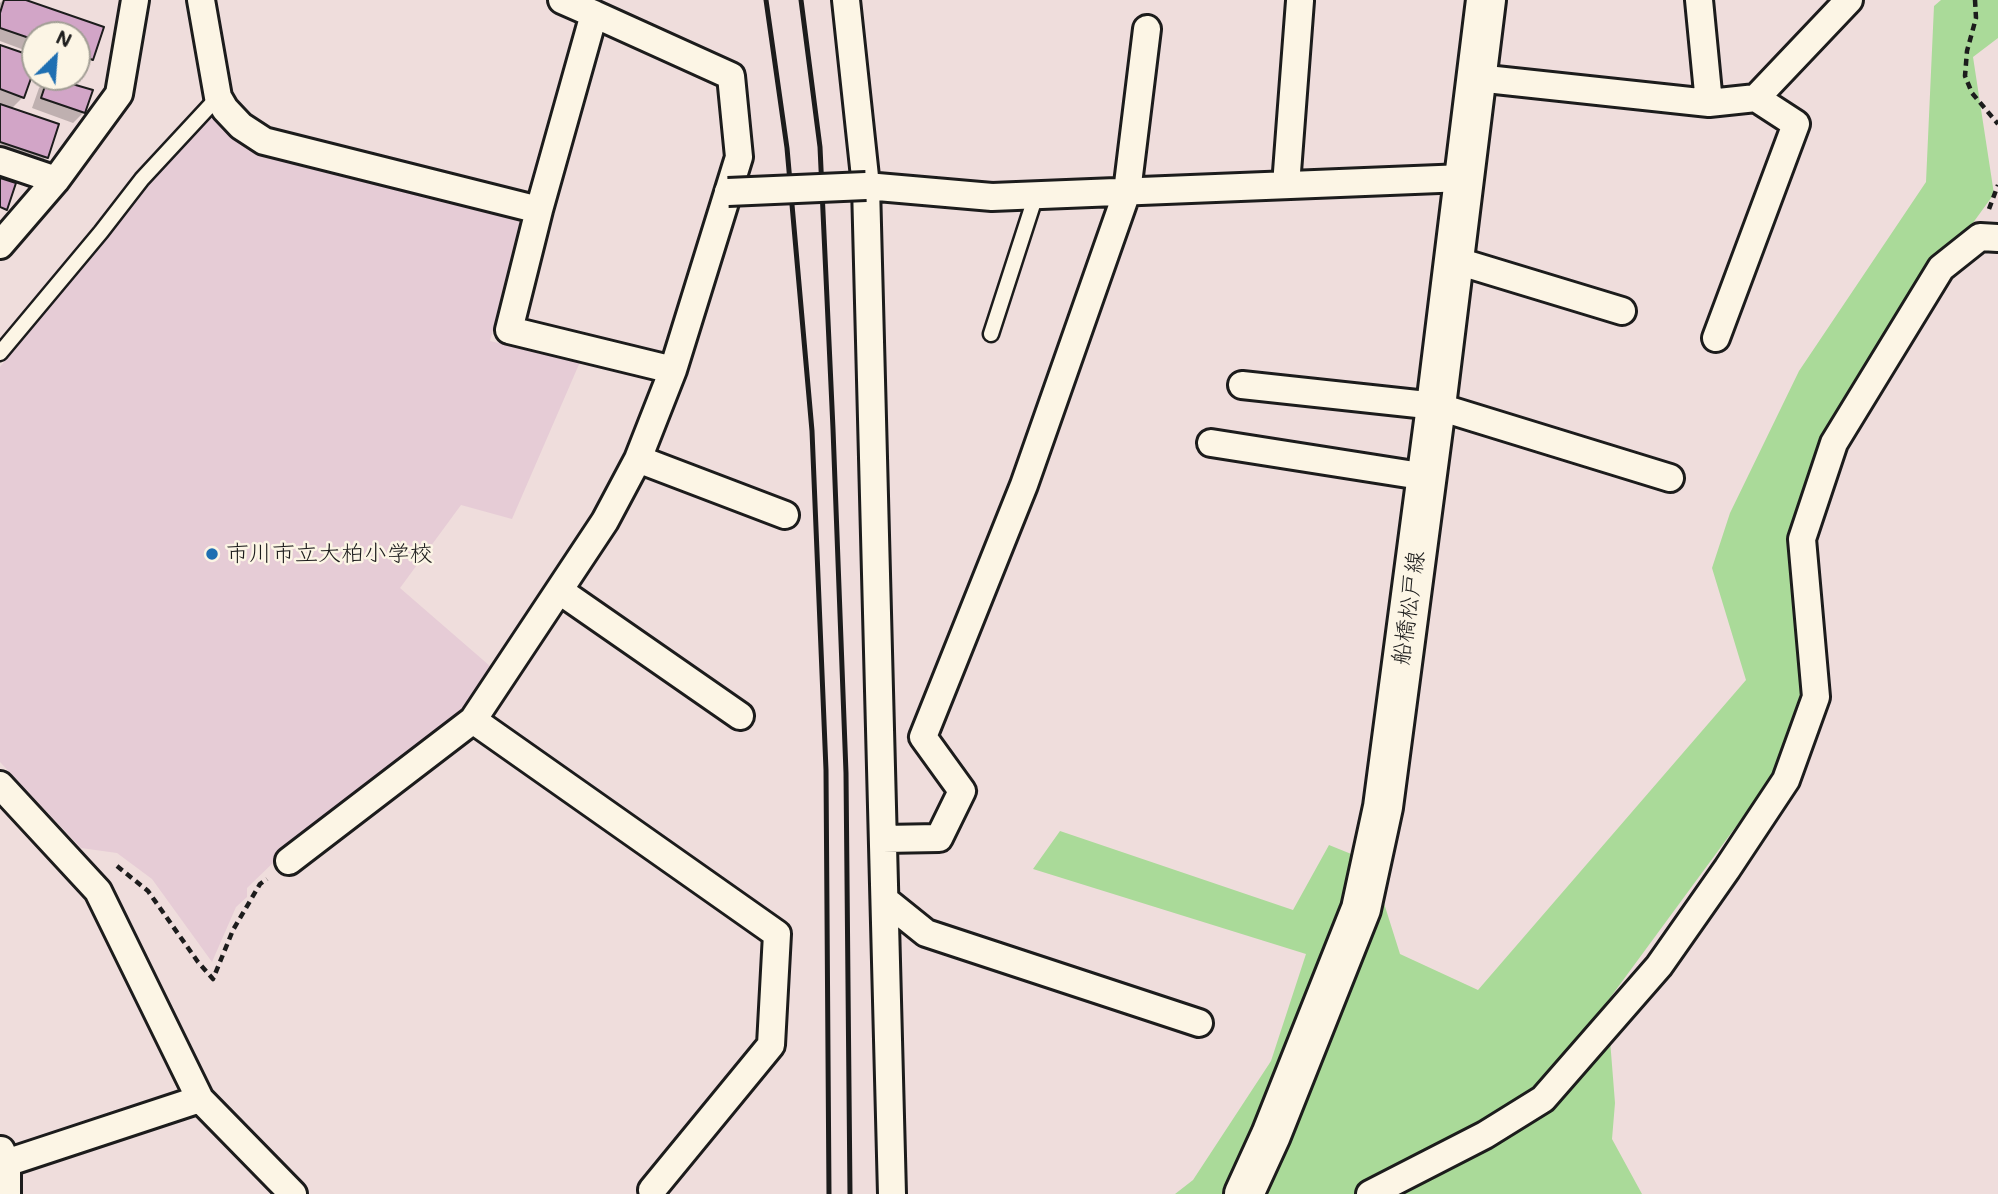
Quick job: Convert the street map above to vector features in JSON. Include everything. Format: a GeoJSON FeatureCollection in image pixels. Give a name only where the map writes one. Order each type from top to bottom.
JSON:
{"type":"FeatureCollection","features":[{"type":"Feature","properties":{"kind":"main road","name":"船橋松戸線"},"geometry":{"type":"LineString","coordinates":[[1244,1194],[1271,1135],[1361,909],[1383,807],[1486,0]]}},
{"type":"Feature","properties":{"kind":"street"},"geometry":{"type":"LineString","coordinates":[[0,245],[56,180],[119,94],[135,0]]}},
{"type":"Feature","properties":{"kind":"street"},"geometry":{"type":"LineString","coordinates":[[201,0],[218,96],[241,126],[264,141],[539,210]]}},
{"type":"Feature","properties":{"kind":"street"},"geometry":{"type":"LineString","coordinates":[[289,861],[473,720],[605,521],[638,459],[673,370],[739,157],[731,76],[562,0]]}},
{"type":"Feature","properties":{"kind":"street"},"geometry":{"type":"LineString","coordinates":[[846,0],[866,186],[892,1194]]}},
{"type":"Feature","properties":{"kind":"street"},"geometry":{"type":"LineString","coordinates":[[1699,0],[1709,103]]}},
{"type":"Feature","properties":{"kind":"street"},"geometry":{"type":"LineString","coordinates":[[1756,98],[1849,0]]}},
{"type":"Feature","properties":{"kind":"street"},"geometry":{"type":"LineString","coordinates":[[1286,185],[1300,1]]}},
{"type":"Feature","properties":{"kind":"street"},"geometry":{"type":"LineString","coordinates":[[594,14],[539,210],[509,330],[673,370]]}},
{"type":"Feature","properties":{"kind":"street"},"geometry":{"type":"LineString","coordinates":[[883,839],[939,838],[962,791],[923,737],[1024,485],[1127,192],[1147,29]]}},
{"type":"Feature","properties":{"kind":"street"},"geometry":{"type":"LineString","coordinates":[[1477,78],[1709,103],[1756,98],[1796,124],[1716,338]]}},
{"type":"Feature","properties":{"kind":"street"},"geometry":{"type":"LineString","coordinates":[[0,161],[56,180]]}},
{"type":"Feature","properties":{"kind":"street"},"geometry":{"type":"LineString","coordinates":[[729,192],[866,186],[992,197],[1464,178]]}},
{"type":"Feature","properties":{"kind":"street"},"geometry":{"type":"LineString","coordinates":[[1370,1194],[1485,1135],[1543,1099],[1659,966],[1742,847],[1786,779],[1815,697],[1802,539],[1834,443],[1941,268],[1980,237],[1998,238]]}},
{"type":"Feature","properties":{"kind":"street"},"geometry":{"type":"LineString","coordinates":[[1454,260],[1622,311]]}},
{"type":"Feature","properties":{"kind":"street"},"geometry":{"type":"LineString","coordinates":[[1242,385],[1436,407],[1670,478]]}},
{"type":"Feature","properties":{"kind":"street"},"geometry":{"type":"LineString","coordinates":[[1211,443],[1427,477]]}},
{"type":"Feature","properties":{"kind":"street"},"geometry":{"type":"LineString","coordinates":[[638,459],[785,515]]}},
{"type":"Feature","properties":{"kind":"street"},"geometry":{"type":"LineString","coordinates":[[560,590],[740,716]]}},
{"type":"Feature","properties":{"kind":"street"},"geometry":{"type":"LineString","coordinates":[[473,720],[777,934],[771,1045],[652,1190]]}},
{"type":"Feature","properties":{"kind":"street"},"geometry":{"type":"LineString","coordinates":[[0,785],[99,891],[200,1099],[293,1194]]}},
{"type":"Feature","properties":{"kind":"street"},"geometry":{"type":"LineString","coordinates":[[885,900],[926,933],[1199,1023]]}},
{"type":"Feature","properties":{"kind":"street"},"geometry":{"type":"LineString","coordinates":[[7,1194],[2,1159],[200,1099]]}},
{"type":"Feature","properties":{"kind":"lane"},"geometry":{"type":"LineString","coordinates":[[0,353],[142,179],[218,96]]}},
{"type":"Feature","properties":{"kind":"lane"},"geometry":{"type":"LineString","coordinates":[[991,334],[1036,195]]}},
{"type":"Feature","properties":{"kind":"path"},"geometry":{"type":"LineString","coordinates":[[1975,0],[1976,18],[1967,51],[1965,76],[1972,93],[1998,124]]}},
{"type":"Feature","properties":{"kind":"path"},"geometry":{"type":"LineString","coordinates":[[68,858],[114,864],[131,875],[148,891],[213,979],[245,907],[255,897],[260,884],[289,861]]}},
{"type":"Feature","properties":{"kind":"shaded area","name":"市川市立大柏小学校"},"geometry":{"type":"Polygon","coordinates":[[[214,109],[232,131],[524,216],[490,341],[580,362],[512,519],[461,505],[400,588],[498,673],[468,716],[278,858],[247,888],[247,897],[236,907],[212,962],[152,879],[117,853],[81,848],[0,762],[0,367],[148,183],[214,109]]]}},
{"type":"Feature","properties":{"kind":"green space"},"geometry":{"type":"Polygon","coordinates":[[[1941,0],[1998,0],[1998,38],[1973,57],[1994,194],[1854,386],[1802,504],[1819,659],[1801,738],[1607,1002],[1615,1103],[1612,1139],[1642,1194],[1175,1194],[1193,1180],[1271,1061],[1306,954],[1033,869],[1060,831],[1293,910],[1329,845],[1371,862],[1400,954],[1478,990],[1746,680],[1712,568],[1730,513],[1799,371],[1926,182],[1934,6],[1941,0]]]}},
{"type":"Feature","properties":{"kind":"building"},"geometry":{"type":"Polygon","coordinates":[[[4,0],[26,0],[87,21],[21,21],[21,35],[0,28],[0,13],[4,0]]]}},
{"type":"Feature","properties":{"kind":"building"},"geometry":{"type":"Polygon","coordinates":[[[91,22],[104,27],[93,60],[91,59],[91,22]]]}},
{"type":"Feature","properties":{"kind":"building"},"geometry":{"type":"Polygon","coordinates":[[[0,45],[21,52],[21,91],[26,91],[24,98],[0,89],[0,45]]]}},
{"type":"Feature","properties":{"kind":"building"},"geometry":{"type":"Polygon","coordinates":[[[93,90],[85,113],[41,98],[43,91],[93,90]]]}},
{"type":"Feature","properties":{"kind":"building"},"geometry":{"type":"Polygon","coordinates":[[[0,104],[59,124],[48,158],[0,142],[0,104]]]}},
{"type":"Feature","properties":{"kind":"building"},"geometry":{"type":"Polygon","coordinates":[[[0,178],[16,183],[7,210],[0,207],[0,178]]]}},
{"type":"Feature","properties":{"kind":"railway"},"geometry":{"type":"LineString","coordinates":[[766,0],[787,148],[812,431],[826,770],[829,1194]]}},
{"type":"Feature","properties":{"kind":"railway"},"geometry":{"type":"LineString","coordinates":[[801,0],[820,147],[833,429],[846,773],[850,1194]]}},
{"type":"Feature","properties":{"kind":"place","name":"市川市立大柏小学校"},"geometry":{"type":"Point","coordinates":[212,554]}}]}
